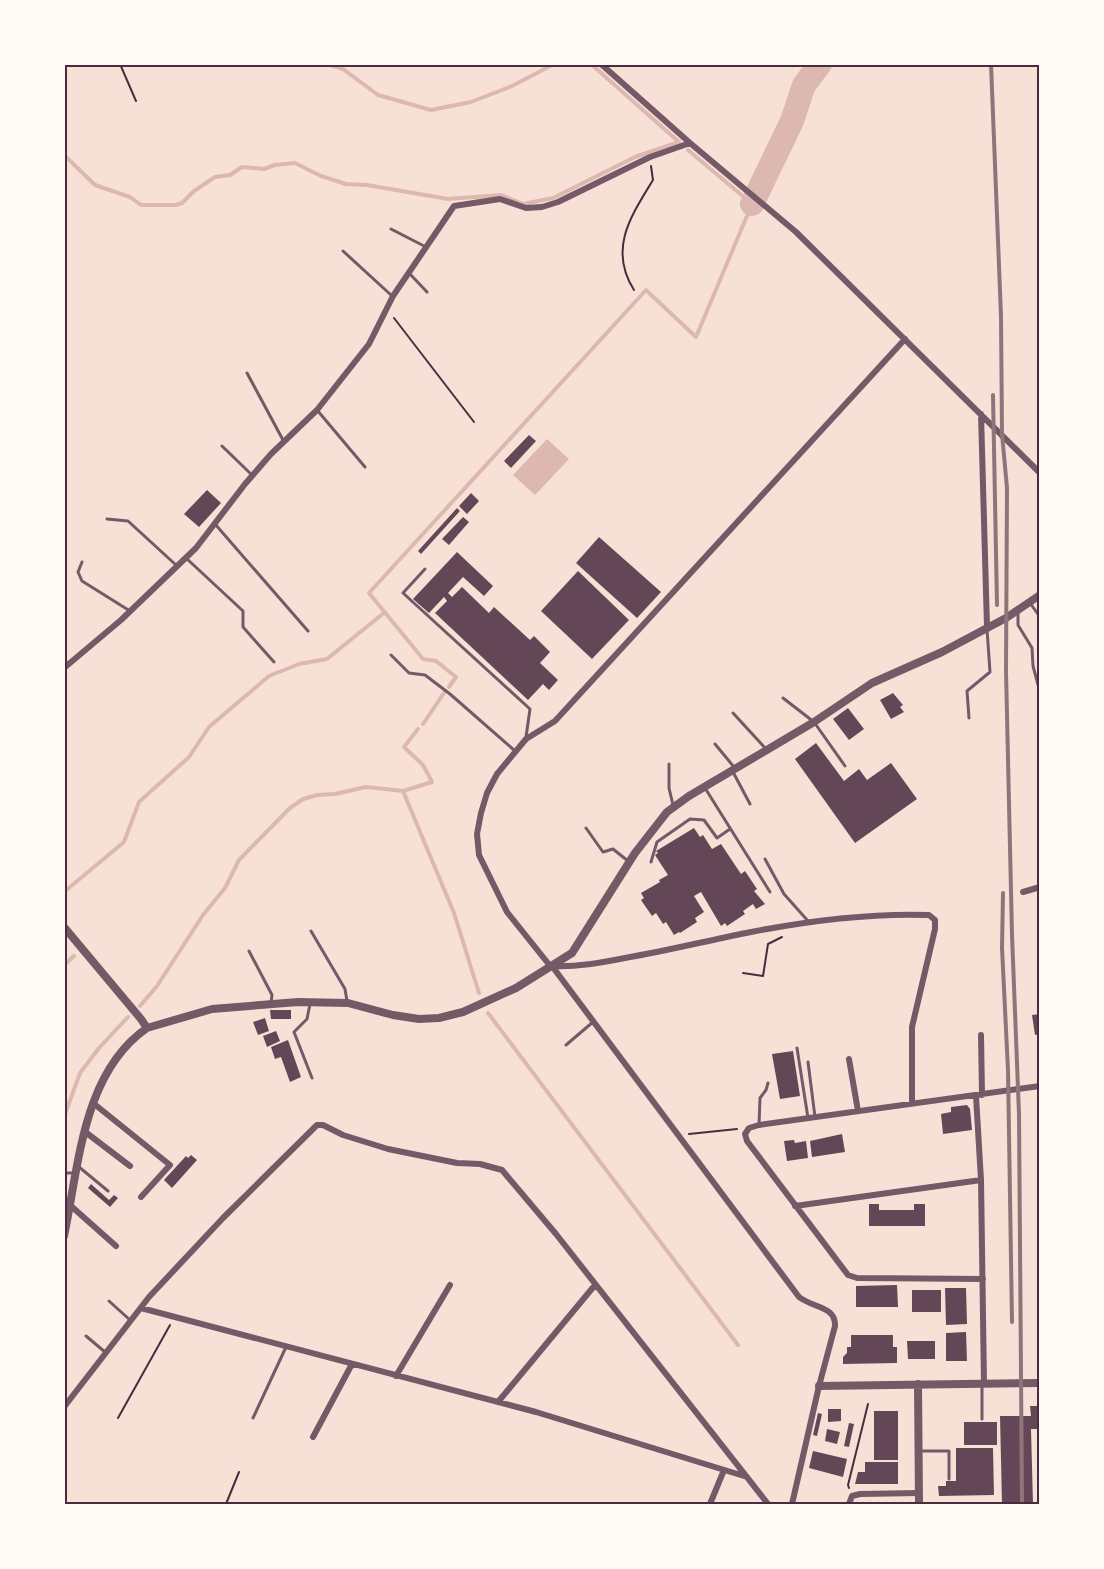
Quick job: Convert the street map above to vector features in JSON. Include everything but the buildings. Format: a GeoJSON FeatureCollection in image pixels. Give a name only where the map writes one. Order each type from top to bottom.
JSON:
{"type":"FeatureCollection","features":[{"type":"Feature","properties":{"kind":"street"},"geometry":{"type":"LineString","coordinates":[[601,64],[690,143],[796,231],[1040,473]]}},
{"type":"Feature","properties":{"kind":"street"},"geometry":{"type":"LineString","coordinates":[[64,668],[130,611],[186,558],[252,475],[317,410],[369,344],[393,296],[454,206],[500,199],[526,208],[542,207],[558,202],[650,158],[690,143]]}},
{"type":"Feature","properties":{"kind":"street"},"geometry":{"type":"LineString","coordinates":[[792,1504],[819,1386],[836,1326],[836,1317],[832,1312],[807,1303],[799,1297],[593,1022],[507,912],[479,855],[477,845],[481,813],[487,793],[497,774],[515,751],[526,739],[555,721],[905,339]]}},
{"type":"Feature","properties":{"kind":"street"},"geometry":{"type":"LineString","coordinates":[[981,414],[987,627]]}},
{"type":"Feature","properties":{"kind":"street"},"geometry":{"type":"LineString","coordinates":[[64,1236],[84,1131],[93,1103],[106,1074],[126,1047],[147,1028],[212,1009],[271,1003],[348,1003],[410,1018],[439,1018],[463,1012],[490,1000],[537,976],[572,953],[629,862],[654,827],[674,807],[814,722],[872,682],[942,652],[1018,610],[1040,595]]}},
{"type":"Feature","properties":{"kind":"street"},"geometry":{"type":"LineString","coordinates":[[1023,892],[1040,887]]}},
{"type":"Feature","properties":{"kind":"street"},"geometry":{"type":"LineString","coordinates":[[551,967],[575,967],[685,948],[786,926],[905,914],[929,915],[935,921],[936,929],[912,1027],[912,1103]]}},
{"type":"Feature","properties":{"kind":"street"},"geometry":{"type":"LineString","coordinates":[[64,927],[147,1028]]}},
{"type":"Feature","properties":{"kind":"street"},"geometry":{"type":"LineString","coordinates":[[981,1035],[983,1384]]}},
{"type":"Feature","properties":{"kind":"street"},"geometry":{"type":"LineString","coordinates":[[849,1059],[858,1111]]}},
{"type":"Feature","properties":{"kind":"street"},"geometry":{"type":"LineString","coordinates":[[982,1279],[857,1278],[848,1275],[747,1141],[745,1134],[749,1128],[759,1125],[1039,1087]]}},
{"type":"Feature","properties":{"kind":"street"},"geometry":{"type":"LineString","coordinates":[[93,1103],[170,1165],[141,1197]]}},
{"type":"Feature","properties":{"kind":"street"},"geometry":{"type":"LineString","coordinates":[[64,1407],[149,1297],[223,1218],[317,1125],[323,1125],[343,1135],[388,1149],[457,1163],[480,1164],[502,1170],[534,1206],[768,1504]]}},
{"type":"Feature","properties":{"kind":"street"},"geometry":{"type":"LineString","coordinates":[[84,1131],[130,1166]]}},
{"type":"Feature","properties":{"kind":"street"},"geometry":{"type":"LineString","coordinates":[[795,1206],[981,1180]]}},
{"type":"Feature","properties":{"kind":"street"},"geometry":{"type":"LineString","coordinates":[[71,1206],[116,1246]]}},
{"type":"Feature","properties":{"kind":"street"},"geometry":{"type":"LineString","coordinates":[[396,1376],[450,1285]]}},
{"type":"Feature","properties":{"kind":"street"},"geometry":{"type":"LineString","coordinates":[[498,1402],[595,1285]]}},
{"type":"Feature","properties":{"kind":"street"},"geometry":{"type":"LineString","coordinates":[[141,1308],[498,1402],[745,1476]]}},
{"type":"Feature","properties":{"kind":"street"},"geometry":{"type":"LineString","coordinates":[[313,1437],[352,1364]]}},
{"type":"Feature","properties":{"kind":"street"},"geometry":{"type":"LineString","coordinates":[[819,1386],[1036,1383]]}},
{"type":"Feature","properties":{"kind":"street"},"geometry":{"type":"LineString","coordinates":[[918,1384],[919,1504]]}},
{"type":"Feature","properties":{"kind":"street"},"geometry":{"type":"LineString","coordinates":[[710,1504],[724,1470]]}},
{"type":"Feature","properties":{"kind":"street"},"geometry":{"type":"LineString","coordinates":[[849,1504],[852,1496],[860,1494],[919,1493]]}},
{"type":"Feature","properties":{"kind":"lane"},"geometry":{"type":"LineString","coordinates":[[391,229],[426,247]]}},
{"type":"Feature","properties":{"kind":"lane"},"geometry":{"type":"LineString","coordinates":[[343,251],[393,296]]}},
{"type":"Feature","properties":{"kind":"lane"},"geometry":{"type":"LineString","coordinates":[[409,273],[427,292]]}},
{"type":"Feature","properties":{"kind":"lane"},"geometry":{"type":"LineString","coordinates":[[247,373],[284,442]]}},
{"type":"Feature","properties":{"kind":"lane"},"geometry":{"type":"LineString","coordinates":[[317,410],[365,468]]}},
{"type":"Feature","properties":{"kind":"lane"},"geometry":{"type":"LineString","coordinates":[[222,446],[252,475]]}},
{"type":"Feature","properties":{"kind":"lane"},"geometry":{"type":"LineString","coordinates":[[107,519],[128,521],[177,566]]}},
{"type":"Feature","properties":{"kind":"lane"},"geometry":{"type":"LineString","coordinates":[[215,524],[308,631]]}},
{"type":"Feature","properties":{"kind":"lane"},"geometry":{"type":"LineString","coordinates":[[186,558],[243,611],[243,627],[274,662]]}},
{"type":"Feature","properties":{"kind":"lane"},"geometry":{"type":"LineString","coordinates":[[82,562],[78,572],[82,581],[130,611]]}},
{"type":"Feature","properties":{"kind":"lane"},"geometry":{"type":"LineString","coordinates":[[425,569],[403,593],[530,708],[526,739]]}},
{"type":"Feature","properties":{"kind":"lane"},"geometry":{"type":"LineString","coordinates":[[1029,602],[1040,617]]}},
{"type":"Feature","properties":{"kind":"lane"},"geometry":{"type":"LineString","coordinates":[[1018,610],[1017,625],[1032,648],[1033,666],[1040,692]]}},
{"type":"Feature","properties":{"kind":"lane"},"geometry":{"type":"LineString","coordinates":[[969,718],[968,691],[990,672],[987,627]]}},
{"type":"Feature","properties":{"kind":"lane"},"geometry":{"type":"LineString","coordinates":[[391,655],[410,673],[425,675],[450,694],[515,751]]}},
{"type":"Feature","properties":{"kind":"lane"},"geometry":{"type":"LineString","coordinates":[[783,698],[814,722],[845,766]]}},
{"type":"Feature","properties":{"kind":"lane"},"geometry":{"type":"LineString","coordinates":[[733,713],[767,750]]}},
{"type":"Feature","properties":{"kind":"lane"},"geometry":{"type":"LineString","coordinates":[[715,744],[734,770],[750,804]]}},
{"type":"Feature","properties":{"kind":"lane"},"geometry":{"type":"LineString","coordinates":[[669,764],[669,788],[674,807]]}},
{"type":"Feature","properties":{"kind":"lane"},"geometry":{"type":"LineString","coordinates":[[704,787],[770,892]]}},
{"type":"Feature","properties":{"kind":"lane"},"geometry":{"type":"LineString","coordinates":[[651,862],[657,843],[690,819],[704,820],[717,838],[730,829]]}},
{"type":"Feature","properties":{"kind":"lane"},"geometry":{"type":"LineString","coordinates":[[586,828],[603,852],[613,849],[629,862]]}},
{"type":"Feature","properties":{"kind":"lane"},"geometry":{"type":"LineString","coordinates":[[765,860],[784,894],[809,923]]}},
{"type":"Feature","properties":{"kind":"lane"},"geometry":{"type":"LineString","coordinates":[[311,931],[345,988],[348,1003]]}},
{"type":"Feature","properties":{"kind":"lane"},"geometry":{"type":"LineString","coordinates":[[249,951],[272,994],[271,1003]]}},
{"type":"Feature","properties":{"kind":"lane"},"geometry":{"type":"LineString","coordinates":[[310,1002],[308,1019],[294,1032],[312,1078]]}},
{"type":"Feature","properties":{"kind":"lane"},"geometry":{"type":"LineString","coordinates":[[566,1045],[593,1022]]}},
{"type":"Feature","properties":{"kind":"lane"},"geometry":{"type":"LineString","coordinates":[[797,1048],[808,1118]]}},
{"type":"Feature","properties":{"kind":"lane"},"geometry":{"type":"LineString","coordinates":[[808,1062],[815,1117]]}},
{"type":"Feature","properties":{"kind":"lane"},"geometry":{"type":"LineString","coordinates":[[759,1125],[760,1098],[768,1083]]}},
{"type":"Feature","properties":{"kind":"lane"},"geometry":{"type":"LineString","coordinates":[[64,1173],[77,1169],[108,1191]]}},
{"type":"Feature","properties":{"kind":"lane"},"geometry":{"type":"LineString","coordinates":[[110,1301],[132,1321]]}},
{"type":"Feature","properties":{"kind":"lane"},"geometry":{"type":"LineString","coordinates":[[86,1336],[107,1353]]}},
{"type":"Feature","properties":{"kind":"lane"},"geometry":{"type":"LineString","coordinates":[[253,1418],[286,1347]]}},
{"type":"Feature","properties":{"kind":"lane"},"geometry":{"type":"LineString","coordinates":[[982,1419],[983,1384]]}},
{"type":"Feature","properties":{"kind":"lane"},"geometry":{"type":"LineString","coordinates":[[919,1451],[949,1451],[949,1479]]}},
{"type":"Feature","properties":{"kind":"path"},"geometry":{"type":"LineString","coordinates":[[120,64],[136,101]]}},
{"type":"Feature","properties":{"kind":"path"},"geometry":{"type":"LineString","coordinates":[[634,290],[626,277],[622,251],[625,228],[637,203],[653,180],[650,158]]}},
{"type":"Feature","properties":{"kind":"path"},"geometry":{"type":"LineString","coordinates":[[387,309],[474,422]]}},
{"type":"Feature","properties":{"kind":"path"},"geometry":{"type":"LineString","coordinates":[[743,973],[764,976],[768,944],[785,935],[786,926]]}},
{"type":"Feature","properties":{"kind":"path"},"geometry":{"type":"LineString","coordinates":[[693,1134],[749,1128]]}},
{"type":"Feature","properties":{"kind":"path"},"geometry":{"type":"LineString","coordinates":[[1040,1289],[1040,1297]]}},
{"type":"Feature","properties":{"kind":"path"},"geometry":{"type":"LineString","coordinates":[[118,1418],[174,1317]]}},
{"type":"Feature","properties":{"kind":"path"},"geometry":{"type":"LineString","coordinates":[[852,1496],[848,1485],[868,1404]]}},
{"type":"Feature","properties":{"kind":"path"},"geometry":{"type":"LineString","coordinates":[[226,1504],[239,1472]]}},
{"type":"Feature","properties":{"kind":"shaded area"},"geometry":{"type":"Polygon","coordinates":[[[547,439],[569,459],[535,495],[513,475],[547,439]]]}},
{"type":"Feature","properties":{"kind":"waterway"},"geometry":{"type":"LineString","coordinates":[[327,64],[343,69],[378,95],[431,110],[471,102],[512,86],[554,64]]}},
{"type":"Feature","properties":{"kind":"waterway"},"geometry":{"type":"LineString","coordinates":[[64,155],[95,185],[130,197],[141,205],[182,203],[194,191],[215,177],[230,175],[242,167],[264,169],[275,165],[295,163],[321,176],[346,184],[367,185],[448,199],[501,195],[523,204],[553,198],[635,157],[679,142],[591,64]]}},
{"type":"Feature","properties":{"kind":"waterway"},"geometry":{"type":"LineString","coordinates":[[752,204],[792,121],[804,85],[820,64]]}},
{"type":"Feature","properties":{"kind":"waterway"},"geometry":{"type":"LineString","coordinates":[[449,687],[456,677],[436,661],[423,659],[369,593],[646,290],[696,337],[752,204],[688,150]]}},
{"type":"Feature","properties":{"kind":"waterway"},"geometry":{"type":"LineString","coordinates":[[64,892],[124,842],[139,802],[189,757],[209,727],[269,676],[299,664],[327,659],[385,612]]}},
{"type":"Feature","properties":{"kind":"waterway"},"geometry":{"type":"LineString","coordinates":[[423,724],[444,693]]}},
{"type":"Feature","properties":{"kind":"waterway"},"geometry":{"type":"LineString","coordinates":[[140,1006],[157,986],[203,915],[225,888],[239,860],[290,808],[303,799],[317,795],[335,794],[366,787],[403,791],[432,782],[423,765],[404,747],[418,729]]}},
{"type":"Feature","properties":{"kind":"waterway"},"geometry":{"type":"LineString","coordinates":[[403,791],[454,913],[479,993]]}},
{"type":"Feature","properties":{"kind":"waterway"},"geometry":{"type":"LineString","coordinates":[[64,965],[74,956]]}},
{"type":"Feature","properties":{"kind":"waterway"},"geometry":{"type":"LineString","coordinates":[[488,1013],[738,1345]]}},
{"type":"Feature","properties":{"kind":"waterway"},"geometry":{"type":"LineString","coordinates":[[64,1117],[80,1073],[99,1048],[128,1017]]}},
{"type":"Feature","properties":{"kind":"railway"},"geometry":{"type":"LineString","coordinates":[[991,64],[1001,316],[1002,434],[1007,488],[1006,671],[1019,1114],[1022,1504]]}},
{"type":"Feature","properties":{"kind":"railway"},"geometry":{"type":"LineString","coordinates":[[993,395],[997,605]]}},
{"type":"Feature","properties":{"kind":"railway"},"geometry":{"type":"LineString","coordinates":[[1003,893],[1002,948],[1008,1070],[1012,1322]]}}]}
